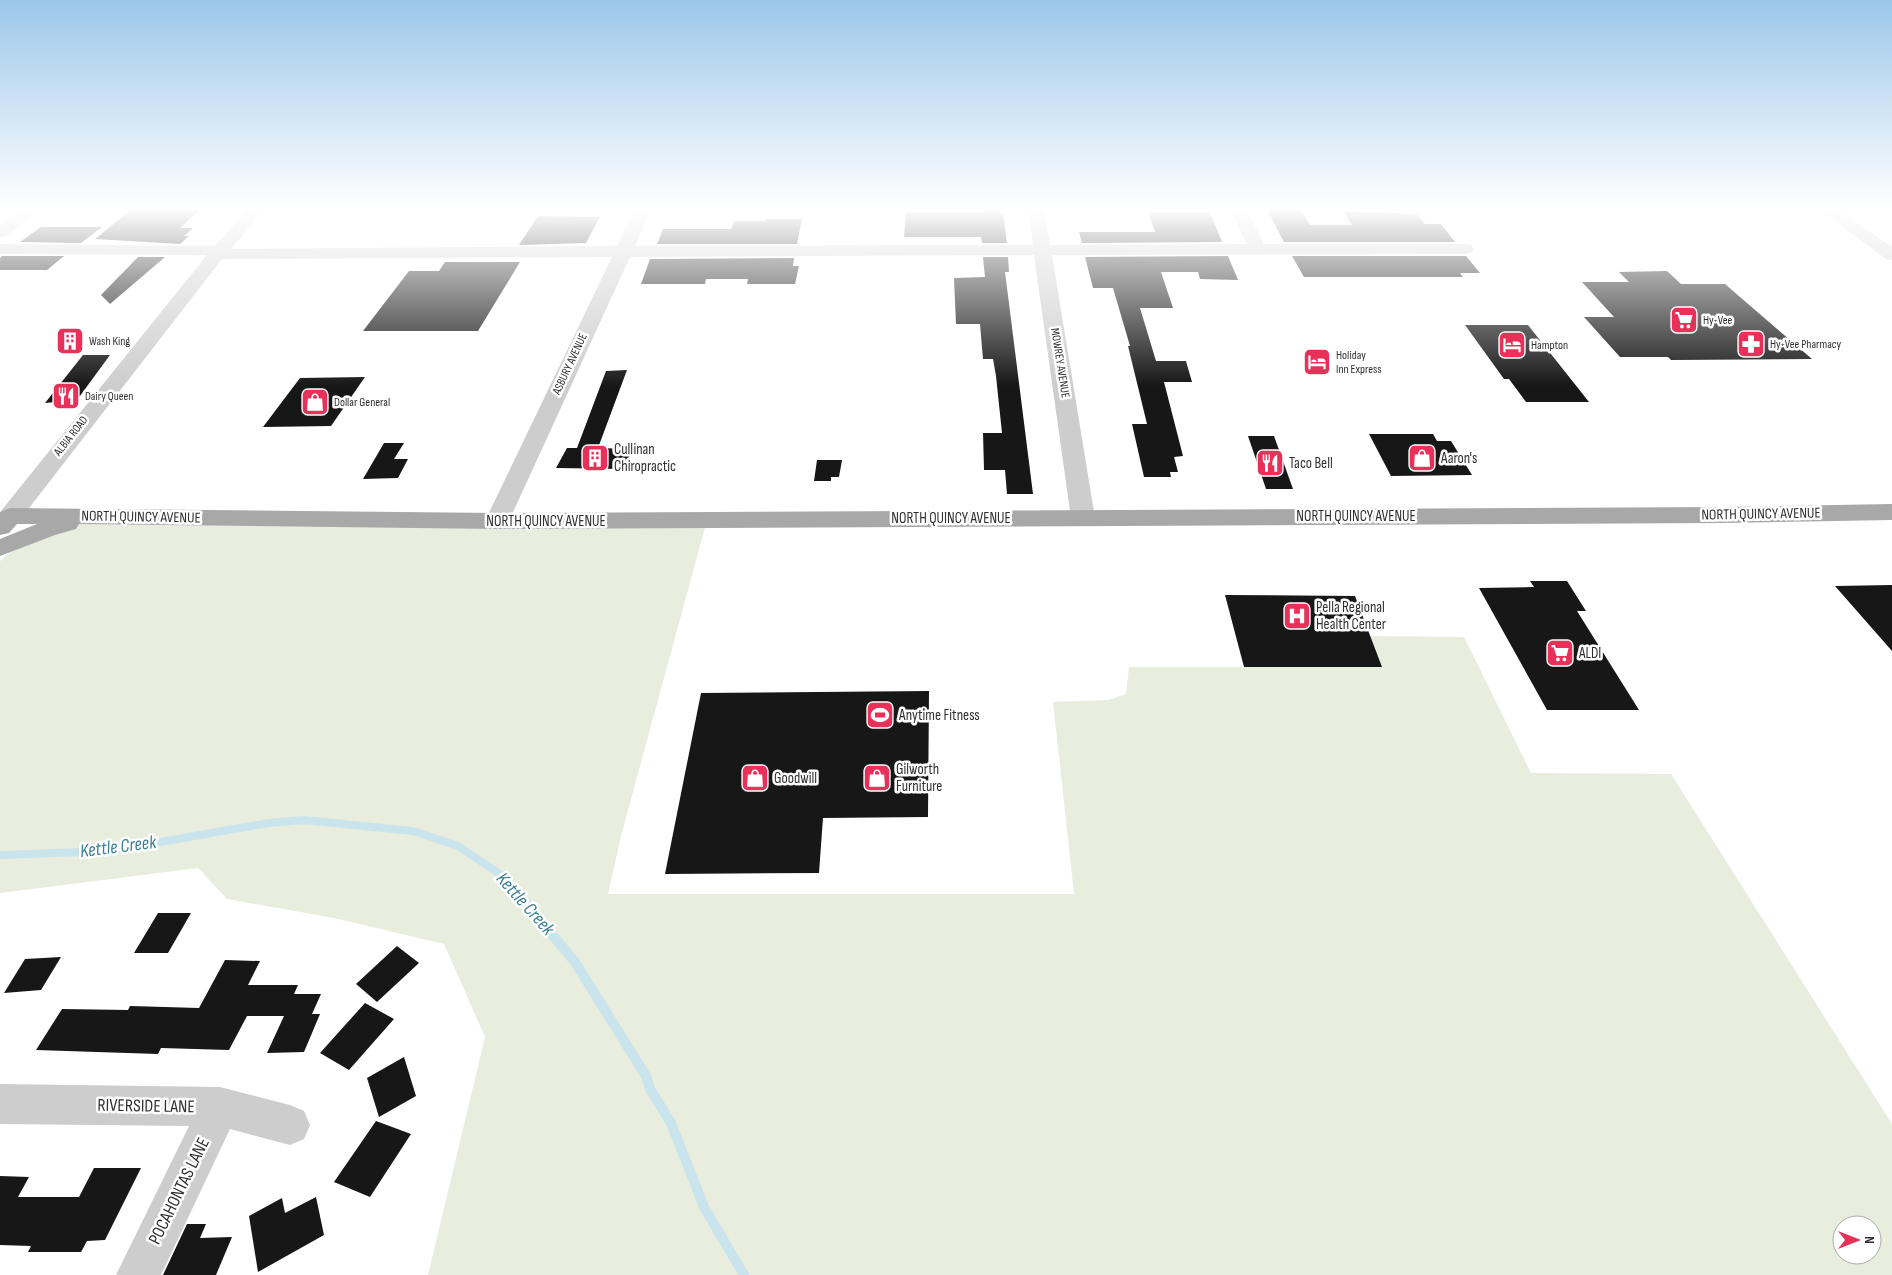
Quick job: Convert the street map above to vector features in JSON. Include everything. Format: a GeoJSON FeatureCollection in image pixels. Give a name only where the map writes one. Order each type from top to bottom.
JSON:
{"type":"FeatureCollection","features":[{"type":"Feature","properties":{"kind":"main road","name":"NORTH QUINCY AVENUE"},"geometry":{"type":"LineString","coordinates":[[5,521],[101,516],[497,521],[1713,515],[1892,512]]}},
{"type":"Feature","properties":{"kind":"main road"},"geometry":{"type":"LineString","coordinates":[[0,548],[47,529],[101,516]]}},
{"type":"Feature","properties":{"kind":"street","name":"ALBIA ROAD"},"geometry":{"type":"LineString","coordinates":[[5,521],[206,268]]}},
{"type":"Feature","properties":{"kind":"street","name":"ASBURY AVENUE"},"geometry":{"type":"LineString","coordinates":[[497,521],[615,268]]}},
{"type":"Feature","properties":{"kind":"street","name":"MOWREY AVENUE"},"geometry":{"type":"LineString","coordinates":[[1046,268],[1083,518]]}},
{"type":"Feature","properties":{"kind":"street","name":"RIVERSIDE LANE"},"geometry":{"type":"LineString","coordinates":[[0,1104],[220,1107],[290,1125]]}},
{"type":"Feature","properties":{"kind":"street","name":"POCAHONTAS LANE"},"geometry":{"type":"LineString","coordinates":[[138,1275],[220,1107]]}},
{"type":"Feature","properties":{"kind":"shaded area"},"geometry":{"type":"Polygon","coordinates":[[[101,516],[707,520],[621,836],[608,894],[1074,894],[1053,702],[1108,700],[1126,694],[1129,667],[1381,667],[1370,636],[1464,637],[1531,773],[1671,774],[1892,1124],[1892,1275],[428,1275],[485,1037],[444,944],[334,918],[227,899],[198,868],[0,893],[0,561],[21,543],[101,516]]]}},
{"type":"Feature","properties":{"kind":"building"},"geometry":{"type":"Polygon","coordinates":[[[0,268],[50,268],[47,270],[0,270],[0,268]]]}},
{"type":"Feature","properties":{"kind":"building"},"geometry":{"type":"Polygon","coordinates":[[[128,268],[153,268],[110,304],[101,295],[128,268]]]}},
{"type":"Feature","properties":{"kind":"building"},"geometry":{"type":"Polygon","coordinates":[[[441,268],[517,268],[478,331],[363,331],[409,271],[439,271],[441,268]]]}},
{"type":"Feature","properties":{"kind":"building"},"geometry":{"type":"Polygon","coordinates":[[[647,268],[799,268],[795,284],[747,284],[748,279],[706,279],[705,284],[641,284],[647,268]]]}},
{"type":"Feature","properties":{"kind":"building"},"geometry":{"type":"Polygon","coordinates":[[[984,268],[1009,268],[1009,272],[1005,272],[1033,494],[1007,494],[1005,470],[984,470],[983,433],[1002,433],[996,376],[993,359],[983,359],[980,324],[956,324],[954,278],[985,277],[984,268]]]}},
{"type":"Feature","properties":{"kind":"building"},"geometry":{"type":"Polygon","coordinates":[[[1088,268],[1233,268],[1238,280],[1200,279],[1198,272],[1161,272],[1173,308],[1140,308],[1156,361],[1186,361],[1192,382],[1164,382],[1183,456],[1174,457],[1178,472],[1170,472],[1171,477],[1144,477],[1132,424],[1147,424],[1128,346],[1130,346],[1113,288],[1093,288],[1088,268]]]}},
{"type":"Feature","properties":{"kind":"building"},"geometry":{"type":"Polygon","coordinates":[[[1299,268],[1475,268],[1480,273],[1460,273],[1463,277],[1304,277],[1299,268]]]}},
{"type":"Feature","properties":{"kind":"building","name":"Hy-Vee"},"geometry":{"type":"Polygon","coordinates":[[[1667,271],[1681,284],[1725,284],[1812,359],[1671,360],[1668,357],[1620,357],[1584,317],[1614,317],[1582,282],[1629,282],[1619,272],[1667,271]]]}},
{"type":"Feature","properties":{"kind":"building","name":"Hampton"},"geometry":{"type":"Polygon","coordinates":[[[1465,325],[1528,325],[1589,402],[1526,402],[1509,379],[1504,379],[1465,325]]]}},
{"type":"Feature","properties":{"kind":"building"},"geometry":{"type":"Polygon","coordinates":[[[83,355],[110,355],[77,400],[45,403],[83,355]]]}},
{"type":"Feature","properties":{"kind":"building"},"geometry":{"type":"Polygon","coordinates":[[[627,370],[598,448],[633,449],[623,469],[556,468],[567,448],[577,448],[606,371],[627,370]]]}},
{"type":"Feature","properties":{"kind":"building","name":"Dollar General"},"geometry":{"type":"Polygon","coordinates":[[[365,377],[331,426],[263,427],[300,378],[365,377]]]}},
{"type":"Feature","properties":{"kind":"building","name":"Aaron's"},"geometry":{"type":"Polygon","coordinates":[[[1369,434],[1433,434],[1437,441],[1451,441],[1472,475],[1391,476],[1369,434]]]}},
{"type":"Feature","properties":{"kind":"building","name":"Taco Bell"},"geometry":{"type":"Polygon","coordinates":[[[1248,436],[1274,436],[1293,489],[1266,489],[1248,436]]]}},
{"type":"Feature","properties":{"kind":"building"},"geometry":{"type":"Polygon","coordinates":[[[384,443],[404,443],[394,459],[408,459],[398,478],[363,479],[384,443]]]}},
{"type":"Feature","properties":{"kind":"building"},"geometry":{"type":"Polygon","coordinates":[[[817,460],[842,460],[839,477],[831,477],[831,481],[814,481],[817,460]]]}},
{"type":"Feature","properties":{"kind":"building","name":"ALDI"},"geometry":{"type":"Polygon","coordinates":[[[1530,581],[1567,581],[1586,611],[1577,611],[1639,710],[1547,710],[1479,588],[1534,587],[1530,581]]]}},
{"type":"Feature","properties":{"kind":"building"},"geometry":{"type":"Polygon","coordinates":[[[1892,585],[1892,651],[1835,586],[1892,585]]]}},
{"type":"Feature","properties":{"kind":"building","name":"Pella Regional Health Center"},"geometry":{"type":"Polygon","coordinates":[[[1225,595],[1355,596],[1382,667],[1244,667],[1225,595]]]}},
{"type":"Feature","properties":{"kind":"building","name":"Goodwill"},"geometry":{"type":"Polygon","coordinates":[[[929,691],[928,817],[823,818],[819,873],[665,874],[701,693],[929,691]]]}},
{"type":"Feature","properties":{"kind":"building"},"geometry":{"type":"Polygon","coordinates":[[[158,913],[191,913],[168,953],[134,953],[158,913]]]}},
{"type":"Feature","properties":{"kind":"building"},"geometry":{"type":"Polygon","coordinates":[[[397,946],[419,963],[377,1002],[356,984],[397,946]]]}},
{"type":"Feature","properties":{"kind":"building"},"geometry":{"type":"Polygon","coordinates":[[[61,957],[41,990],[4,993],[25,959],[61,957]]]}},
{"type":"Feature","properties":{"kind":"building"},"geometry":{"type":"Polygon","coordinates":[[[225,960],[260,961],[248,985],[298,985],[294,994],[321,994],[312,1014],[320,1014],[304,1052],[267,1053],[284,1016],[247,1016],[229,1050],[161,1048],[158,1054],[36,1050],[62,1009],[128,1010],[130,1006],[199,1008],[225,960]]]}},
{"type":"Feature","properties":{"kind":"building"},"geometry":{"type":"Polygon","coordinates":[[[365,1003],[394,1019],[349,1070],[320,1053],[365,1003]]]}},
{"type":"Feature","properties":{"kind":"building"},"geometry":{"type":"Polygon","coordinates":[[[404,1057],[416,1096],[379,1117],[367,1078],[404,1057]]]}},
{"type":"Feature","properties":{"kind":"building"},"geometry":{"type":"Polygon","coordinates":[[[376,1121],[411,1134],[370,1197],[334,1182],[376,1121]]]}},
{"type":"Feature","properties":{"kind":"building"},"geometry":{"type":"Polygon","coordinates":[[[94,1168],[141,1168],[105,1240],[87,1241],[81,1252],[28,1252],[31,1246],[0,1245],[0,1176],[29,1177],[18,1197],[79,1197],[94,1168]]]}},
{"type":"Feature","properties":{"kind":"building"},"geometry":{"type":"Polygon","coordinates":[[[316,1197],[324,1235],[258,1272],[249,1216],[282,1198],[285,1213],[316,1197]]]}},
{"type":"Feature","properties":{"kind":"building"},"geometry":{"type":"Polygon","coordinates":[[[187,1224],[206,1224],[200,1238],[232,1237],[216,1275],[163,1275],[187,1224]]]}},
{"type":"Feature","properties":{"kind":"waterway","name":"Kettle Creek"},"geometry":{"type":"LineString","coordinates":[[0,855],[110,851],[268,823],[304,820],[413,831],[458,846],[503,876],[525,903]]}},
{"type":"Feature","properties":{"kind":"waterway","name":"Kettle Creek"},"geometry":{"type":"LineString","coordinates":[[524,901],[575,962],[646,1076],[650,1089],[671,1123],[704,1207],[744,1275]]}},
{"type":"Feature","properties":{"kind":"place","name":"Hy-Vee"},"geometry":{"type":"Point","coordinates":[1684,320]}},
{"type":"Feature","properties":{"kind":"place","name":"Wash King"},"geometry":{"type":"Point","coordinates":[70,341]}},
{"type":"Feature","properties":{"kind":"place","name":"Hy-Vee Pharmacy"},"geometry":{"type":"Point","coordinates":[1751,344]}},
{"type":"Feature","properties":{"kind":"place","name":"Hampton"},"geometry":{"type":"Point","coordinates":[1512,345]}},
{"type":"Feature","properties":{"kind":"place","name":"Holiday Inn Express"},"geometry":{"type":"Point","coordinates":[1317,362]}},
{"type":"Feature","properties":{"kind":"place","name":"Dairy Queen"},"geometry":{"type":"Point","coordinates":[66,396]}},
{"type":"Feature","properties":{"kind":"place","name":"Dollar General"},"geometry":{"type":"Point","coordinates":[315,402]}},
{"type":"Feature","properties":{"kind":"place","name":"Cullinan Chiropractic"},"geometry":{"type":"Point","coordinates":[595,458]}},
{"type":"Feature","properties":{"kind":"place","name":"Aaron's"},"geometry":{"type":"Point","coordinates":[1422,458]}},
{"type":"Feature","properties":{"kind":"place","name":"Taco Bell"},"geometry":{"type":"Point","coordinates":[1270,463]}},
{"type":"Feature","properties":{"kind":"place","name":"Pella Regional Health Center"},"geometry":{"type":"Point","coordinates":[1297,616]}},
{"type":"Feature","properties":{"kind":"place","name":"ALDI"},"geometry":{"type":"Point","coordinates":[1560,653]}},
{"type":"Feature","properties":{"kind":"place","name":"Anytime Fitness"},"geometry":{"type":"Point","coordinates":[880,715]}},
{"type":"Feature","properties":{"kind":"place","name":"Goodwill"},"geometry":{"type":"Point","coordinates":[755,778]}},
{"type":"Feature","properties":{"kind":"place","name":"Gilworth Furniture"},"geometry":{"type":"Point","coordinates":[877,778]}}]}
